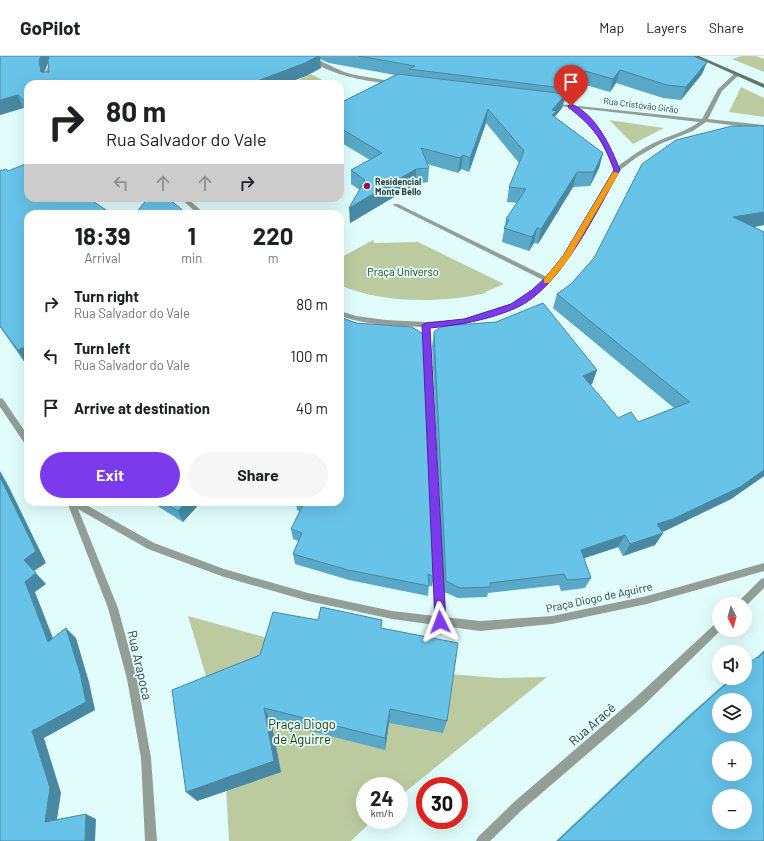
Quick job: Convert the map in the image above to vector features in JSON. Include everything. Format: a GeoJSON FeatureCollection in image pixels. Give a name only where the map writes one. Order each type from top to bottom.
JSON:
{"type":"FeatureCollection","features":[{"type":"Feature","properties":{"kind":"main road"},"geometry":{"type":"LineString","coordinates":[[697,56],[764,86]]}},
{"type":"Feature","properties":{"kind":"street"},"geometry":{"type":"LineString","coordinates":[[49,80],[48,72],[55,56]]}},
{"type":"Feature","properties":{"kind":"street"},"geometry":{"type":"LineString","coordinates":[[307,56],[326,67],[350,77],[398,84]]}},
{"type":"Feature","properties":{"kind":"street"},"geometry":{"type":"LineString","coordinates":[[344,314],[355,318],[386,323],[426,325],[464,322],[513,306],[535,292],[548,280],[565,258],[617,170],[635,156],[658,143],[691,130],[704,121],[720,90],[737,74]]}},
{"type":"Feature","properties":{"kind":"street","name":"Rua Cristóvão Girão"},"geometry":{"type":"LineString","coordinates":[[547,103],[764,127]]}},
{"type":"Feature","properties":{"kind":"street"},"geometry":{"type":"LineString","coordinates":[[571,106],[586,118],[598,132],[608,148],[617,170]]}},
{"type":"Feature","properties":{"kind":"street"},"geometry":{"type":"LineString","coordinates":[[188,202],[197,210]]}},
{"type":"Feature","properties":{"kind":"street"},"geometry":{"type":"LineString","coordinates":[[396,205],[548,280]]}},
{"type":"Feature","properties":{"kind":"street"},"geometry":{"type":"LineString","coordinates":[[426,325],[440,622]]}},
{"type":"Feature","properties":{"kind":"street"},"geometry":{"type":"LineString","coordinates":[[0,401],[24,436]]}},
{"type":"Feature","properties":{"kind":"street","name":"Rua Arapoca"},"geometry":{"type":"LineString","coordinates":[[74,506],[113,608],[132,678],[146,758],[151,841]]}},
{"type":"Feature","properties":{"kind":"street","name":"Praça Diogo de Aguirre"},"geometry":{"type":"LineString","coordinates":[[79,506],[151,546],[224,573],[308,596],[392,614],[440,622],[480,626],[552,620],[647,600],[764,567]]}},
{"type":"Feature","properties":{"kind":"street"},"geometry":{"type":"LineString","coordinates":[[749,597],[764,582]]}},
{"type":"Feature","properties":{"kind":"street","name":"Rua Aracê"},"geometry":{"type":"LineString","coordinates":[[482,841],[518,806],[639,702],[712,633]]}},
{"type":"Feature","properties":{"kind":"green space"},"geometry":{"type":"Polygon","coordinates":[[[741,56],[756,56],[764,59],[764,72],[732,59],[741,56]]]}},
{"type":"Feature","properties":{"kind":"green space"},"geometry":{"type":"Polygon","coordinates":[[[311,74],[322,80],[298,80],[311,74]]]}},
{"type":"Feature","properties":{"kind":"green space"},"geometry":{"type":"Polygon","coordinates":[[[741,87],[764,98],[764,117],[729,112],[741,87]]]}},
{"type":"Feature","properties":{"kind":"green space"},"geometry":{"type":"Polygon","coordinates":[[[609,120],[664,128],[633,144],[609,120]]]}},
{"type":"Feature","properties":{"kind":"green space","name":"Praça Universo"},"geometry":{"type":"Polygon","coordinates":[[[373,240],[374,243],[418,242],[504,284],[485,292],[486,293],[451,299],[412,300],[374,296],[344,286],[344,256],[373,240]]]}},
{"type":"Feature","properties":{"kind":"green space","name":"Praça Diogo de Aguirre"},"geometry":{"type":"Polygon","coordinates":[[[188,616],[279,641],[449,674],[499,678],[547,677],[424,777],[416,777],[416,783],[408,790],[408,777],[356,777],[356,829],[364,829],[351,841],[229,841],[226,787],[209,686],[188,616]]]}},
{"type":"Feature","properties":{"kind":"building"},"geometry":{"type":"Polygon","coordinates":[[[0,56],[41,56],[39,60],[41,72],[49,72],[49,56],[318,56],[305,63],[260,80],[24,80],[24,100],[18,95],[0,100],[0,56]]]}},
{"type":"Feature","properties":{"kind":"building"},"geometry":{"type":"Polygon","coordinates":[[[359,56],[693,56],[707,62],[686,87],[667,85],[620,70],[613,79],[585,71],[570,89],[409,69],[415,66],[359,56]]]}},
{"type":"Feature","properties":{"kind":"building"},"geometry":{"type":"Polygon","coordinates":[[[398,74],[566,94],[552,110],[557,111],[552,115],[603,153],[594,172],[577,172],[541,229],[537,228],[532,237],[504,228],[509,220],[506,219],[526,189],[509,187],[524,151],[488,109],[470,158],[463,155],[460,158],[421,148],[429,168],[416,169],[349,208],[365,180],[351,170],[382,153],[344,130],[344,101],[398,74]]]}},
{"type":"Feature","properties":{"kind":"building"},"geometry":{"type":"Polygon","coordinates":[[[732,126],[764,126],[764,212],[733,217],[764,232],[764,470],[740,487],[673,519],[657,524],[663,533],[630,544],[625,535],[581,550],[591,578],[567,580],[564,574],[490,583],[490,587],[460,588],[446,581],[434,332],[442,326],[496,322],[543,303],[597,370],[583,376],[618,418],[631,412],[638,422],[690,402],[557,294],[571,284],[594,258],[642,164],[676,140],[732,126]]]}},
{"type":"Feature","properties":{"kind":"building"},"geometry":{"type":"Polygon","coordinates":[[[24,165],[24,202],[94,202],[106,210],[24,210],[24,347],[18,350],[0,326],[0,171],[6,169],[8,171],[24,165]]]}},
{"type":"Feature","properties":{"kind":"building"},"geometry":{"type":"Polygon","coordinates":[[[145,202],[173,202],[182,210],[138,210],[145,202]]]}},
{"type":"Feature","properties":{"kind":"building"},"geometry":{"type":"Polygon","coordinates":[[[344,318],[356,323],[412,327],[423,334],[434,577],[428,574],[429,586],[348,570],[293,554],[302,533],[291,529],[302,506],[344,506],[344,318]]]}},
{"type":"Feature","properties":{"kind":"building"},"geometry":{"type":"Polygon","coordinates":[[[0,477],[36,551],[24,560],[36,573],[25,582],[48,642],[66,628],[80,673],[86,702],[32,731],[50,788],[45,822],[86,814],[85,841],[0,841],[0,477]]]}},
{"type":"Feature","properties":{"kind":"building"},"geometry":{"type":"Polygon","coordinates":[[[170,506],[182,506],[178,511],[170,506]]]}},
{"type":"Feature","properties":{"kind":"building"},"geometry":{"type":"Polygon","coordinates":[[[321,607],[382,620],[381,628],[458,643],[447,721],[390,709],[385,738],[264,708],[274,761],[186,792],[172,690],[260,655],[273,612],[318,620],[321,607]]]}},
{"type":"Feature","properties":{"kind":"building"},"geometry":{"type":"Polygon","coordinates":[[[764,652],[764,841],[558,841],[712,697],[712,733],[752,733],[752,693],[716,693],[725,685],[752,685],[752,661],[757,657],[758,658],[764,652]]]}},
{"type":"Feature","properties":{"kind":"slow traffic"},"geometry":{"type":"LineString","coordinates":[[547,281],[565,258],[615,173]]}},
{"type":"Feature","properties":{"kind":"place","name":"Residencial Monte Bello"},"geometry":{"type":"Point","coordinates":[367,186]}},
{"type":"Feature","properties":{"kind":"route"},"geometry":{"type":"LineString","coordinates":[[440,622],[426,325],[464,322],[488,316],[513,306],[535,292],[548,280],[565,258],[617,170],[608,148],[598,132],[586,118],[571,106]]}}]}
